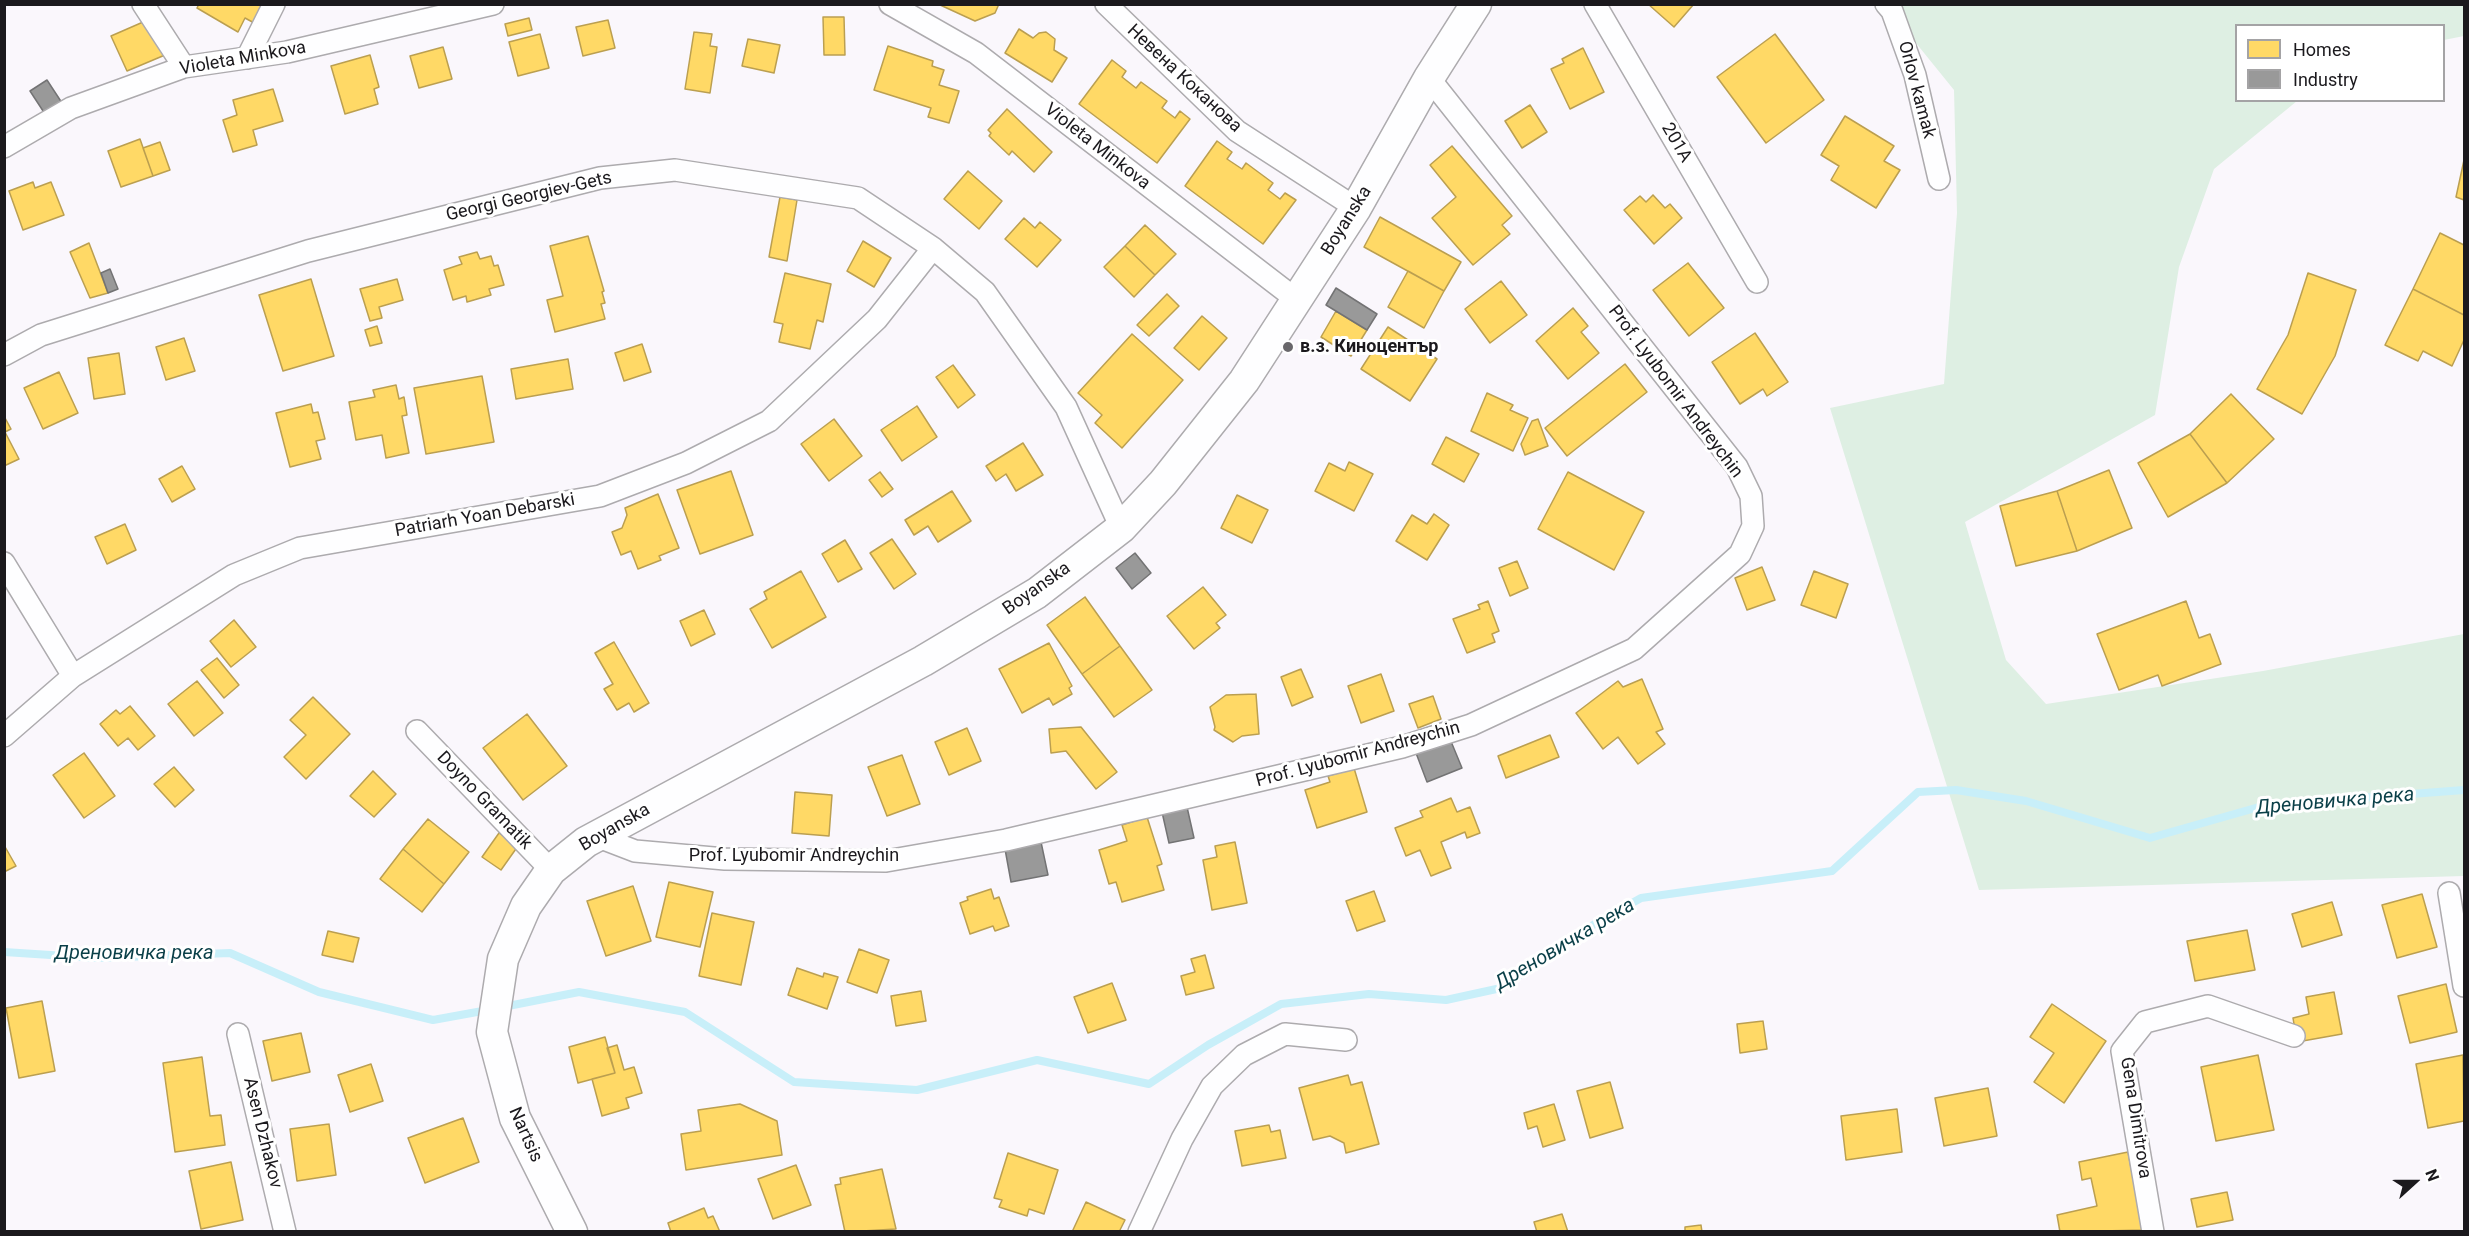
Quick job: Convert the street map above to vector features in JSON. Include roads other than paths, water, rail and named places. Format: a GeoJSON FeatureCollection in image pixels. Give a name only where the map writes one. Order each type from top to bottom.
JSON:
{"type":"FeatureCollection","features":[{"type":"Feature","properties":{"kind":"main road","name":"Boyanska"},"geometry":{"type":"LineString","coordinates":[[492,1032],[503,959],[526,906],[551,870],[596,836],[923,661],[1036,593],[1121,528],[1163,483],[1236,393],[1356,208],[1430,78],[1476,4]]}},
{"type":"Feature","properties":{"kind":"main road","name":"Nartsis"},"geometry":{"type":"LineString","coordinates":[[492,1032],[515,1119],[572,1232]]}},
{"type":"Feature","properties":{"kind":"street"},"geometry":{"type":"LineString","coordinates":[[143,4],[184,67]]}},
{"type":"Feature","properties":{"kind":"street"},"geometry":{"type":"LineString","coordinates":[[247,58],[274,4]]}},
{"type":"Feature","properties":{"kind":"street","name":"Violeta Minkova"},"geometry":{"type":"LineString","coordinates":[[4,147],[71,108],[184,67],[287,52],[493,4]]}},
{"type":"Feature","properties":{"kind":"street","name":"Violeta Minkova"},"geometry":{"type":"LineString","coordinates":[[890,4],[976,53],[1297,300]]}},
{"type":"Feature","properties":{"kind":"street","name":"Невена Коканова"},"geometry":{"type":"LineString","coordinates":[[1106,4],[1237,131],[1356,208]]}},
{"type":"Feature","properties":{"kind":"street","name":"201А"},"geometry":{"type":"LineString","coordinates":[[1595,4],[1757,282]]}},
{"type":"Feature","properties":{"kind":"street","name":"Orlov kamak"},"geometry":{"type":"LineString","coordinates":[[1886,4],[1892,11],[1915,75],[1939,179]]}},
{"type":"Feature","properties":{"kind":"street","name":"Prof. Lyubomir Andreychin"},"geometry":{"type":"LineString","coordinates":[[596,836],[636,851],[725,859],[886,861],[1006,840],[1402,747],[1471,725],[1634,649],[1740,554],[1753,526],[1751,496],[1737,467],[1430,78]]}},
{"type":"Feature","properties":{"kind":"street","name":"Georgi Georgiev-Gets"},"geometry":{"type":"LineString","coordinates":[[4,355],[41,335],[308,251],[600,178],[675,170],[858,198],[933,248],[985,292],[1066,407],[1121,528]]}},
{"type":"Feature","properties":{"kind":"street","name":"Patriarh Yoan Debarski"},"geometry":{"type":"LineString","coordinates":[[4,736],[73,676],[234,575],[300,548],[600,496],[686,462],[769,420],[877,319],[933,248]]}},
{"type":"Feature","properties":{"kind":"street"},"geometry":{"type":"LineString","coordinates":[[4,563],[73,676]]}},
{"type":"Feature","properties":{"kind":"street","name":"Doyno Gramatik"},"geometry":{"type":"LineString","coordinates":[[417,731],[551,870]]}},
{"type":"Feature","properties":{"kind":"street"},"geometry":{"type":"LineString","coordinates":[[2449,893],[2464,986]]}},
{"type":"Feature","properties":{"kind":"street","name":"Gena Dimitrova"},"geometry":{"type":"LineString","coordinates":[[2153,1232],[2122,1051],[2145,1022],[2208,1006],[2294,1036]]}},
{"type":"Feature","properties":{"kind":"street","name":"Asen Dzhakov"},"geometry":{"type":"LineString","coordinates":[[238,1034],[285,1232]]}},
{"type":"Feature","properties":{"kind":"street"},"geometry":{"type":"LineString","coordinates":[[1139,1232],[1182,1139],[1212,1086],[1244,1055],[1286,1034],[1346,1040]]}},
{"type":"Feature","properties":{"kind":"waterway","name":"Дреновичка река"},"geometry":{"type":"LineString","coordinates":[[503,1007],[579,992],[685,1012],[794,1082],[917,1090],[1037,1060],[1149,1084],[1208,1045],[1281,1004],[1369,994],[1446,1000],[1501,988],[1586,929],[1641,898],[1832,871],[1918,792],[1956,790],[2026,801],[2150,838],[2266,805],[2464,790]]}},
{"type":"Feature","properties":{"kind":"waterway","name":"Дреновичка река"},"geometry":{"type":"LineString","coordinates":[[4,952],[97,958],[230,953],[319,992],[433,1020],[488,1010]]}},
{"type":"Feature","properties":{"kind":"place","name":"в.з. Киноцентър"},"geometry":{"type":"Point","coordinates":[1288,347]}}]}
